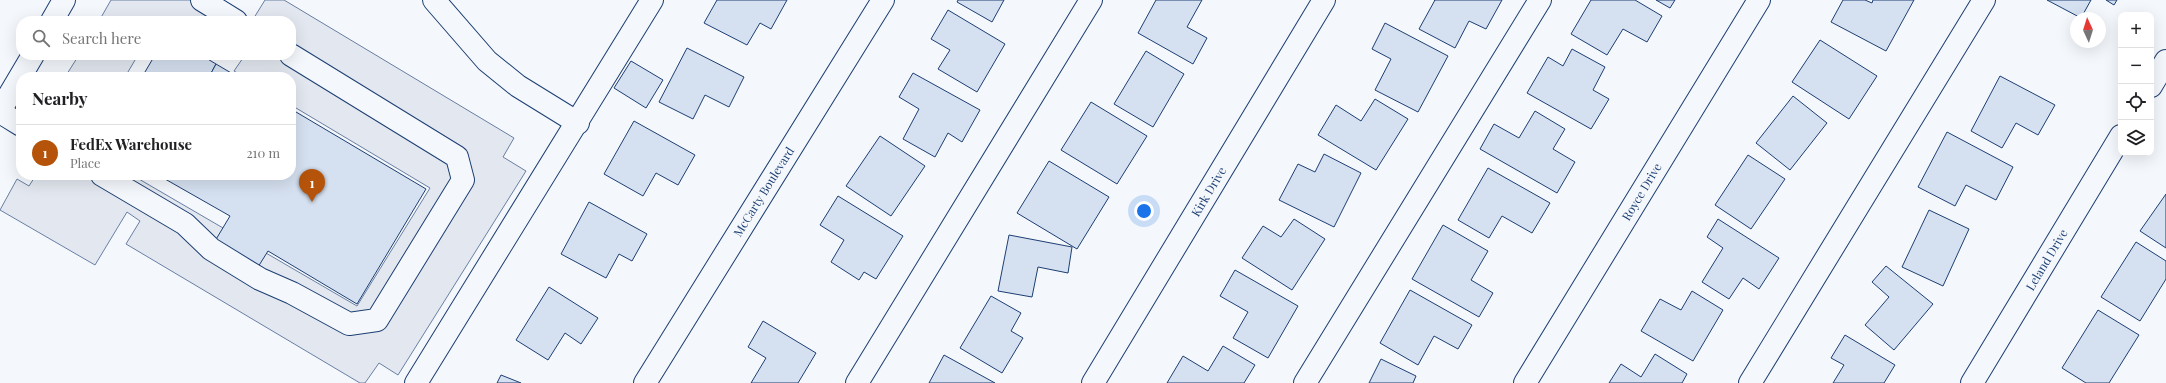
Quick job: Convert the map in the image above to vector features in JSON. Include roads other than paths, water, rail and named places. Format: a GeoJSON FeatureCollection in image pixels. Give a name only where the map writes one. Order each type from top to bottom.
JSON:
{"type":"FeatureCollection","features":[{"type":"Feature","properties":{"kind":"street"},"geometry":{"type":"LineString","coordinates":[[55,16],[64,0]]}},
{"type":"Feature","properties":{"kind":"street"},"geometry":{"type":"LineString","coordinates":[[202,0],[228,16]]}},
{"type":"Feature","properties":{"kind":"street"},"geometry":{"type":"LineString","coordinates":[[434,0],[487,61],[518,86],[578,123]]}},
{"type":"Feature","properties":{"kind":"street"},"geometry":{"type":"LineString","coordinates":[[416,383],[578,123],[652,0]]}},
{"type":"Feature","properties":{"kind":"street","name":"McCarty Boulevard"},"geometry":{"type":"LineString","coordinates":[[645,383],[883,0]]}},
{"type":"Feature","properties":{"kind":"street"},"geometry":{"type":"LineString","coordinates":[[857,383],[1091,0]]}},
{"type":"Feature","properties":{"kind":"street","name":"Kirk Drive"},"geometry":{"type":"LineString","coordinates":[[1093,383],[1324,0]]}},
{"type":"Feature","properties":{"kind":"street"},"geometry":{"type":"LineString","coordinates":[[1305,383],[1540,0]]}},
{"type":"Feature","properties":{"kind":"street","name":"Royce Drive"},"geometry":{"type":"LineString","coordinates":[[1525,383],[1759,0]]}},
{"type":"Feature","properties":{"kind":"street"},"geometry":{"type":"LineString","coordinates":[[1750,383],[1984,0]]}},
{"type":"Feature","properties":{"kind":"street"},"geometry":{"type":"LineString","coordinates":[[110,180],[185,224],[211,249],[260,279],[292,293],[349,324],[377,320],[463,180],[457,157],[296,58]]}},
{"type":"Feature","properties":{"kind":"street"},"geometry":{"type":"LineString","coordinates":[[23,72],[30,60]]}},
{"type":"Feature","properties":{"kind":"street"},"geometry":{"type":"LineString","coordinates":[[2152,84],[2166,61]]}},
{"type":"Feature","properties":{"kind":"street"},"geometry":{"type":"LineString","coordinates":[[16,84],[0,112],[16,122]]}},
{"type":"Feature","properties":{"kind":"street","name":"Leland Drive"},"geometry":{"type":"LineString","coordinates":[[1972,383],[2118,141]]}},
{"type":"Feature","properties":{"kind":"place","name":"FedEx Warehouse"},"geometry":{"type":"Point","coordinates":[312,202]}}]}
